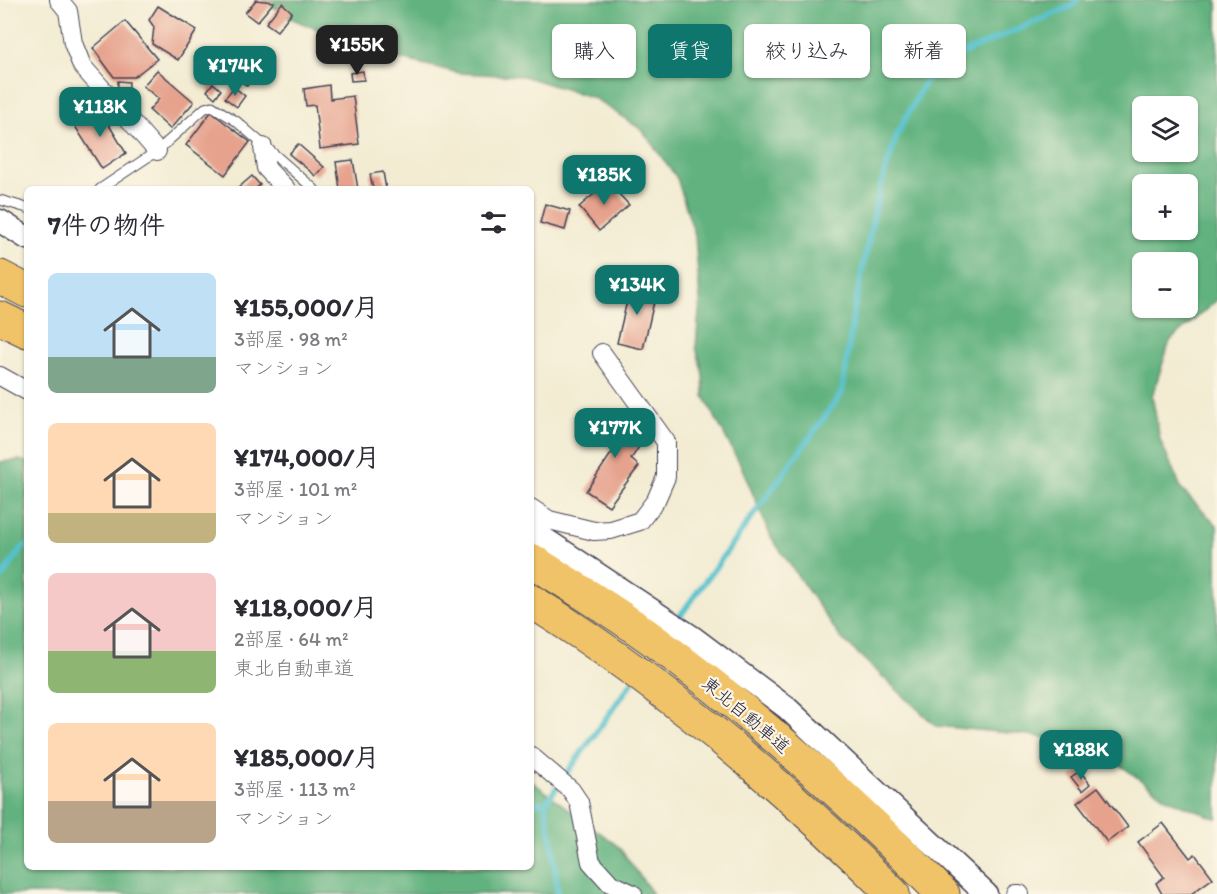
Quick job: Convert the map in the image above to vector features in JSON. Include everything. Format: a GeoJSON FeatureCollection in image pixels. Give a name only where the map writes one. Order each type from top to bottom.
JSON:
{"type":"FeatureCollection","features":[{"type":"Feature","properties":{"kind":"highway"},"geometry":{"type":"LineString","coordinates":[[0,277],[24,289]]}},
{"type":"Feature","properties":{"kind":"highway"},"geometry":{"type":"LineString","coordinates":[[0,318],[24,330]]}},
{"type":"Feature","properties":{"kind":"highway","name":"東北自動車道"},"geometry":{"type":"LineString","coordinates":[[534,562],[648,636],[733,703],[835,789],[943,894]]}},
{"type":"Feature","properties":{"kind":"highway","name":"東北自動車道"},"geometry":{"type":"LineString","coordinates":[[534,603],[625,663],[713,731],[893,894]]}},
{"type":"Feature","properties":{"kind":"street"},"geometry":{"type":"LineString","coordinates":[[59,0],[68,11],[73,43],[82,66],[157,151]]}},
{"type":"Feature","properties":{"kind":"street"},"geometry":{"type":"LineString","coordinates":[[263,147],[266,168],[283,186]]}},
{"type":"Feature","properties":{"kind":"street"},"geometry":{"type":"LineString","coordinates":[[0,221],[24,236]]}},
{"type":"Feature","properties":{"kind":"street"},"geometry":{"type":"LineString","coordinates":[[534,510],[549,520],[594,531],[611,530],[640,521],[656,500],[666,477],[666,442],[602,353]]}},
{"type":"Feature","properties":{"kind":"street"},"geometry":{"type":"LineString","coordinates":[[0,376],[24,389]]}},
{"type":"Feature","properties":{"kind":"street"},"geometry":{"type":"LineString","coordinates":[[534,532],[694,639],[787,708],[986,894]]}},
{"type":"Feature","properties":{"kind":"street"},"geometry":{"type":"LineString","coordinates":[[534,759],[571,790],[579,802],[591,862],[610,883],[633,894]]}},
{"type":"Feature","properties":{"kind":"street"},"geometry":{"type":"LineString","coordinates":[[1015,894],[1020,894]]}},
{"type":"Feature","properties":{"kind":"lane"},"geometry":{"type":"LineString","coordinates":[[104,186],[157,151],[205,108],[212,106],[236,121],[263,147],[310,186]]}},
{"type":"Feature","properties":{"kind":"lane"},"geometry":{"type":"LineString","coordinates":[[0,200],[24,207]]}},
{"type":"Feature","properties":{"kind":"green space"},"geometry":{"type":"Polygon","coordinates":[[[264,0],[1217,0],[1217,300],[1198,317],[1198,252],[1132,252],[1132,318],[1196,318],[1170,341],[1152,396],[1160,440],[1182,490],[1217,525],[1217,819],[1166,798],[1095,747],[1029,735],[936,726],[840,637],[771,537],[742,468],[704,396],[703,374],[696,347],[700,301],[695,236],[677,178],[642,130],[594,98],[523,76],[459,73],[369,51],[288,17],[264,0]]]}},
{"type":"Feature","properties":{"kind":"green space"},"geometry":{"type":"Polygon","coordinates":[[[24,461],[24,870],[534,870],[534,783],[619,847],[653,894],[0,894],[0,462],[24,461]]]}},
{"type":"Feature","properties":{"kind":"building"},"geometry":{"type":"Polygon","coordinates":[[[256,0],[274,2],[257,22],[245,13],[256,0]]]}},
{"type":"Feature","properties":{"kind":"building"},"geometry":{"type":"Polygon","coordinates":[[[282,3],[292,12],[277,31],[266,23],[282,3]]]}},
{"type":"Feature","properties":{"kind":"building"},"geometry":{"type":"Polygon","coordinates":[[[158,6],[197,30],[178,60],[152,44],[154,27],[149,20],[158,6]]]}},
{"type":"Feature","properties":{"kind":"building"},"geometry":{"type":"Polygon","coordinates":[[[125,21],[157,59],[134,77],[114,77],[93,48],[125,21]]]}},
{"type":"Feature","properties":{"kind":"building"},"geometry":{"type":"Polygon","coordinates":[[[250,62],[260,70],[247,86],[237,78],[250,62]]]}},
{"type":"Feature","properties":{"kind":"building"},"geometry":{"type":"Polygon","coordinates":[[[157,70],[194,102],[170,129],[149,110],[159,99],[143,86],[157,70]]]}},
{"type":"Feature","properties":{"kind":"building"},"geometry":{"type":"Polygon","coordinates":[[[363,71],[364,80],[351,81],[350,73],[363,71]]]}},
{"type":"Feature","properties":{"kind":"building"},"geometry":{"type":"Polygon","coordinates":[[[118,81],[129,82],[128,98],[117,97],[118,81]]]}},
{"type":"Feature","properties":{"kind":"building"},"geometry":{"type":"Polygon","coordinates":[[[213,83],[221,90],[215,98],[207,91],[213,83]]]}},
{"type":"Feature","properties":{"kind":"building"},"geometry":{"type":"Polygon","coordinates":[[[329,85],[330,99],[353,96],[359,144],[320,149],[315,105],[306,106],[304,89],[329,85]]]}},
{"type":"Feature","properties":{"kind":"building"},"geometry":{"type":"Polygon","coordinates":[[[234,87],[245,96],[237,107],[225,98],[234,87]]]}},
{"type":"Feature","properties":{"kind":"building"},"geometry":{"type":"Polygon","coordinates":[[[98,107],[126,153],[102,169],[73,123],[98,107]]]}},
{"type":"Feature","properties":{"kind":"building"},"geometry":{"type":"Polygon","coordinates":[[[211,112],[250,142],[225,175],[186,145],[211,112]]]}},
{"type":"Feature","properties":{"kind":"building"},"geometry":{"type":"Polygon","coordinates":[[[298,144],[324,167],[316,176],[289,154],[298,144]]]}},
{"type":"Feature","properties":{"kind":"building"},"geometry":{"type":"Polygon","coordinates":[[[353,160],[357,186],[340,186],[336,162],[353,160]]]}},
{"type":"Feature","properties":{"kind":"building"},"geometry":{"type":"Polygon","coordinates":[[[383,172],[385,186],[372,186],[370,174],[383,172]]]}},
{"type":"Feature","properties":{"kind":"building"},"geometry":{"type":"Polygon","coordinates":[[[252,176],[260,185],[259,186],[240,186],[252,176]]]}},
{"type":"Feature","properties":{"kind":"building"},"geometry":{"type":"Polygon","coordinates":[[[608,182],[629,205],[599,231],[579,207],[608,182]]]}},
{"type":"Feature","properties":{"kind":"building"},"geometry":{"type":"Polygon","coordinates":[[[545,204],[570,211],[565,230],[540,223],[545,204]]]}},
{"type":"Feature","properties":{"kind":"building"},"geometry":{"type":"Polygon","coordinates":[[[631,284],[657,289],[643,349],[617,343],[631,284]]]}},
{"type":"Feature","properties":{"kind":"building"},"geometry":{"type":"Polygon","coordinates":[[[605,413],[644,439],[631,459],[639,466],[609,506],[586,491],[615,448],[592,432],[605,413]]]}},
{"type":"Feature","properties":{"kind":"building"},"geometry":{"type":"Polygon","coordinates":[[[1080,771],[1090,784],[1082,791],[1071,777],[1080,771]]]}},
{"type":"Feature","properties":{"kind":"building"},"geometry":{"type":"Polygon","coordinates":[[[1098,787],[1128,827],[1107,842],[1077,803],[1098,787]]]}},
{"type":"Feature","properties":{"kind":"building"},"geometry":{"type":"Polygon","coordinates":[[[1163,823],[1190,858],[1195,854],[1213,878],[1191,894],[1162,894],[1156,883],[1164,877],[1138,842],[1163,823]]]}},
{"type":"Feature","properties":{"kind":"waterway"},"geometry":{"type":"LineString","coordinates":[[677,620],[842,393],[854,311],[879,191],[897,135],[933,66],[1072,6],[1077,0]]}},
{"type":"Feature","properties":{"kind":"waterway"},"geometry":{"type":"LineString","coordinates":[[0,580],[24,548]]}},
{"type":"Feature","properties":{"kind":"waterway"},"geometry":{"type":"LineString","coordinates":[[558,894],[545,804],[632,682]]}},
{"type":"Feature","properties":{"kind":"waterway"},"geometry":{"type":"LineString","coordinates":[[534,802],[545,804]]}}]}
